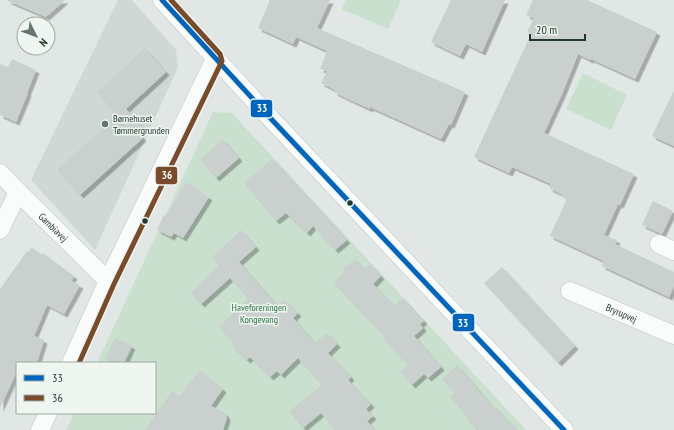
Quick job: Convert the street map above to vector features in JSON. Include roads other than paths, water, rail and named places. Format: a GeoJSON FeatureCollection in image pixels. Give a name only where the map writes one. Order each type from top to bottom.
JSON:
{"type":"FeatureCollection","features":[{"type":"Feature","properties":{"kind":"street"},"geometry":{"type":"LineString","coordinates":[[162,0],[564,430]]}},
{"type":"Feature","properties":{"kind":"street"},"geometry":{"type":"LineString","coordinates":[[71,362],[108,281],[216,59]]}},
{"type":"Feature","properties":{"kind":"street","name":"Gambiavej"},"geometry":{"type":"LineString","coordinates":[[0,173],[108,281]]}},
{"type":"Feature","properties":{"kind":"street"},"geometry":{"type":"LineString","coordinates":[[0,230],[18,192]]}},
{"type":"Feature","properties":{"kind":"street","name":"Bryrupvej"},"geometry":{"type":"LineString","coordinates":[[570,291],[674,335]]}},
{"type":"Feature","properties":{"kind":"street"},"geometry":{"type":"LineString","coordinates":[[40,430],[48,414]]}},
{"type":"Feature","properties":{"kind":"place","name":"Børnehuset Tømmergrunden"},"geometry":{"type":"Point","coordinates":[105,124]}},
{"type":"Feature","properties":{"kind":"park label","name":"Haveforeningen Kongevang"},"geometry":{"type":"Point","coordinates":[259,312]}}]}
